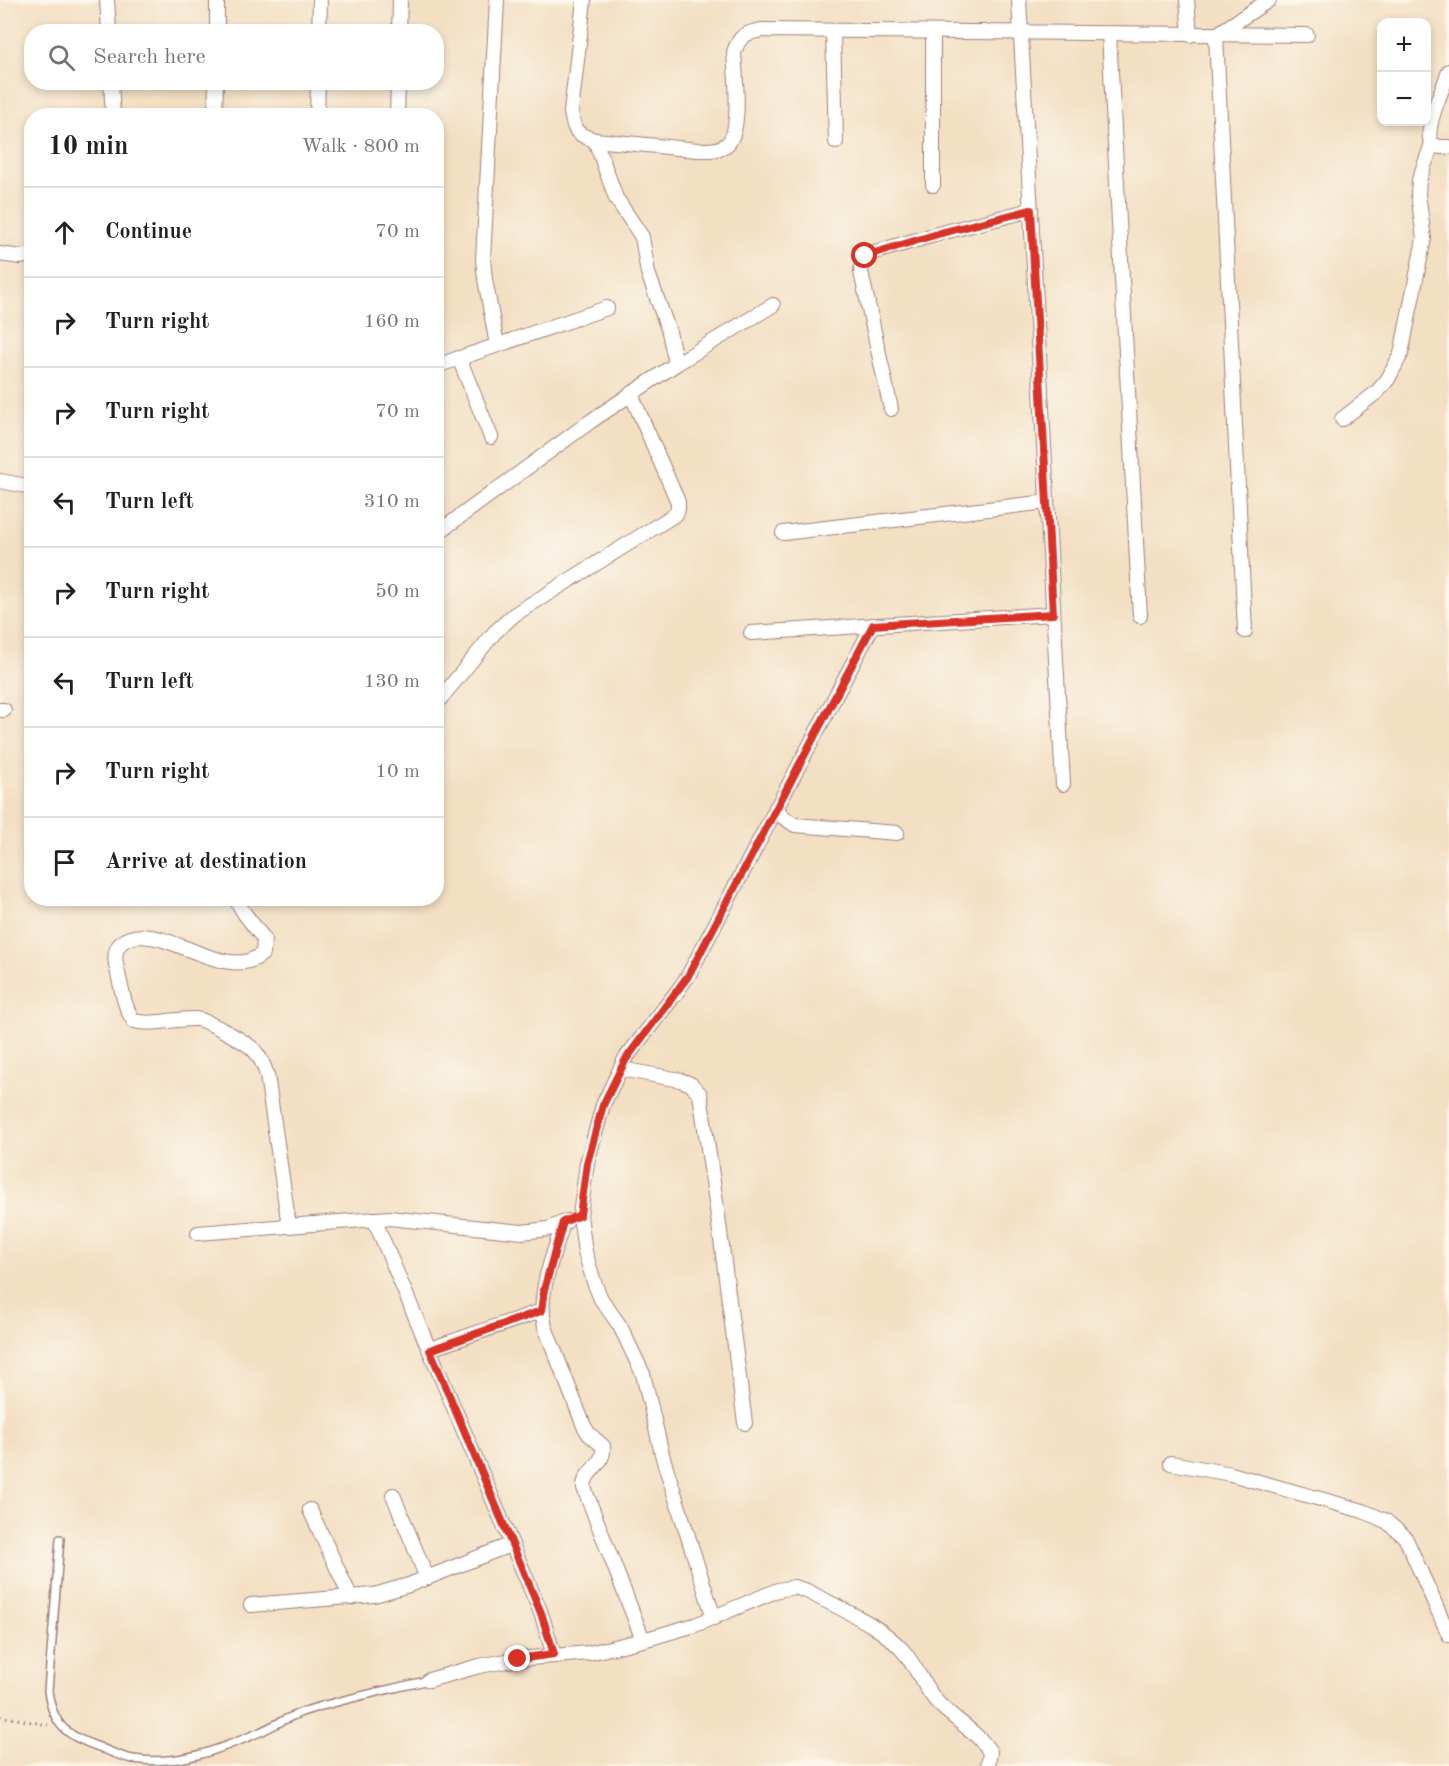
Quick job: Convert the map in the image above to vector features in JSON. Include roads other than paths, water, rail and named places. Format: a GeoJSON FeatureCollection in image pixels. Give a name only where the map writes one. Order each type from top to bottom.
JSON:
{"type":"FeatureCollection","features":[{"type":"Feature","properties":{"kind":"street"},"geometry":{"type":"LineString","coordinates":[[107,0],[108,24]]}},
{"type":"Feature","properties":{"kind":"street"},"geometry":{"type":"LineString","coordinates":[[217,0],[217,24]]}},
{"type":"Feature","properties":{"kind":"street"},"geometry":{"type":"LineString","coordinates":[[319,24],[320,0]]}},
{"type":"Feature","properties":{"kind":"street"},"geometry":{"type":"LineString","coordinates":[[399,24],[400,0]]}},
{"type":"Feature","properties":{"kind":"street"},"geometry":{"type":"LineString","coordinates":[[497,0],[483,259],[497,345]]}},
{"type":"Feature","properties":{"kind":"street"},"geometry":{"type":"LineString","coordinates":[[584,0],[571,112],[573,128],[580,135],[595,140],[715,150],[728,144],[733,136],[736,123],[734,52],[737,43],[746,33],[762,30],[1307,35]]}},
{"type":"Feature","properties":{"kind":"street"},"geometry":{"type":"LineString","coordinates":[[1019,0],[1063,784]]}},
{"type":"Feature","properties":{"kind":"street"},"geometry":{"type":"LineString","coordinates":[[1187,0],[1190,35]]}},
{"type":"Feature","properties":{"kind":"street"},"geometry":{"type":"LineString","coordinates":[[1216,35],[1269,0]]}},
{"type":"Feature","properties":{"kind":"street"},"geometry":{"type":"LineString","coordinates":[[833,31],[836,142]]}},
{"type":"Feature","properties":{"kind":"street"},"geometry":{"type":"LineString","coordinates":[[933,33],[933,184]]}},
{"type":"Feature","properties":{"kind":"street"},"geometry":{"type":"LineString","coordinates":[[1109,34],[1140,616]]}},
{"type":"Feature","properties":{"kind":"street"},"geometry":{"type":"LineString","coordinates":[[1216,35],[1245,631]]}},
{"type":"Feature","properties":{"kind":"street"},"geometry":{"type":"LineString","coordinates":[[1342,419],[1377,392],[1388,379],[1401,354],[1424,239],[1418,192],[1419,180],[1432,144],[1429,137],[1429,126],[1449,71]]}},
{"type":"Feature","properties":{"kind":"street"},"geometry":{"type":"LineString","coordinates":[[111,90],[113,108]]}},
{"type":"Feature","properties":{"kind":"street"},"geometry":{"type":"LineString","coordinates":[[215,108],[216,90]]}},
{"type":"Feature","properties":{"kind":"street"},"geometry":{"type":"LineString","coordinates":[[317,108],[318,90]]}},
{"type":"Feature","properties":{"kind":"street"},"geometry":{"type":"LineString","coordinates":[[397,108],[398,90]]}},
{"type":"Feature","properties":{"kind":"street"},"geometry":{"type":"LineString","coordinates":[[595,140],[616,198],[642,237],[648,273],[669,332],[676,364]]}},
{"type":"Feature","properties":{"kind":"street"},"geometry":{"type":"LineString","coordinates":[[1432,144],[1449,147]]}},
{"type":"Feature","properties":{"kind":"street"},"geometry":{"type":"LineString","coordinates":[[891,409],[861,272],[865,256],[1031,210]]}},
{"type":"Feature","properties":{"kind":"street"},"geometry":{"type":"LineString","coordinates":[[0,254],[24,256]]}},
{"type":"Feature","properties":{"kind":"street"},"geometry":{"type":"LineString","coordinates":[[444,528],[591,421],[676,364],[773,304]]}},
{"type":"Feature","properties":{"kind":"street"},"geometry":{"type":"LineString","coordinates":[[444,363],[607,308]]}},
{"type":"Feature","properties":{"kind":"street"},"geometry":{"type":"LineString","coordinates":[[459,358],[491,437]]}},
{"type":"Feature","properties":{"kind":"street"},"geometry":{"type":"LineString","coordinates":[[444,694],[495,632],[515,614],[676,514],[678,502],[631,394]]}},
{"type":"Feature","properties":{"kind":"street"},"geometry":{"type":"LineString","coordinates":[[0,481],[24,485]]}},
{"type":"Feature","properties":{"kind":"street"},"geometry":{"type":"LineString","coordinates":[[783,533],[1047,502]]}},
{"type":"Feature","properties":{"kind":"street"},"geometry":{"type":"LineString","coordinates":[[751,633],[1053,614]]}},
{"type":"Feature","properties":{"kind":"street"},"geometry":{"type":"LineString","coordinates":[[714,1618],[663,1458],[643,1374],[620,1326],[601,1299],[585,1252],[580,1215],[587,1163],[603,1105],[626,1059],[688,976],[873,625]]}},
{"type":"Feature","properties":{"kind":"street"},"geometry":{"type":"LineString","coordinates":[[776,808],[783,818],[795,825],[897,833]]}},
{"type":"Feature","properties":{"kind":"street"},"geometry":{"type":"LineString","coordinates":[[240,906],[264,939],[263,953],[257,959],[234,962],[202,956],[163,940],[138,936],[118,945],[115,961],[129,1013],[134,1021],[148,1024],[196,1019],[206,1021],[252,1048],[262,1061],[267,1075],[289,1226]]}},
{"type":"Feature","properties":{"kind":"street"},"geometry":{"type":"LineString","coordinates":[[621,1069],[680,1080],[691,1084],[699,1094],[717,1209],[745,1423]]}},
{"type":"Feature","properties":{"kind":"street"},"geometry":{"type":"LineString","coordinates":[[198,1233],[374,1219],[400,1219],[522,1232],[537,1231],[580,1215]]}},
{"type":"Feature","properties":{"kind":"street"},"geometry":{"type":"LineString","coordinates":[[374,1219],[513,1544],[541,1613],[554,1654]]}},
{"type":"Feature","properties":{"kind":"street"},"geometry":{"type":"LineString","coordinates":[[563,1222],[544,1290],[541,1311],[545,1327],[584,1426],[589,1434],[603,1446],[602,1458],[585,1479],[584,1488],[643,1640]]}},
{"type":"Feature","properties":{"kind":"street"},"geometry":{"type":"LineString","coordinates":[[430,1350],[541,1311]]}},
{"type":"Feature","properties":{"kind":"street"},"geometry":{"type":"LineString","coordinates":[[1171,1463],[1231,1474],[1363,1511],[1386,1521],[1405,1537],[1449,1635]]}},
{"type":"Feature","properties":{"kind":"street"},"geometry":{"type":"LineString","coordinates":[[393,1496],[427,1578]]}},
{"type":"Feature","properties":{"kind":"street"},"geometry":{"type":"LineString","coordinates":[[310,1510],[351,1598]]}},
{"type":"Feature","properties":{"kind":"street"},"geometry":{"type":"LineString","coordinates":[[251,1605],[374,1595],[427,1578],[513,1544]]}},
{"type":"Feature","properties":{"kind":"street"},"geometry":{"type":"LineString","coordinates":[[429,1680],[479,1666],[554,1654],[589,1653],[643,1640],[714,1618],[778,1590],[794,1587],[807,1591],[886,1635],[904,1653],[938,1703],[984,1743],[990,1752],[988,1766]]}},
{"type":"Feature","properties":{"kind":"lane"},"geometry":{"type":"LineString","coordinates":[[60,1539],[48,1691],[50,1706],[62,1728],[75,1739],[131,1759],[164,1761],[202,1755],[229,1746],[304,1712],[429,1680]]}}]}
